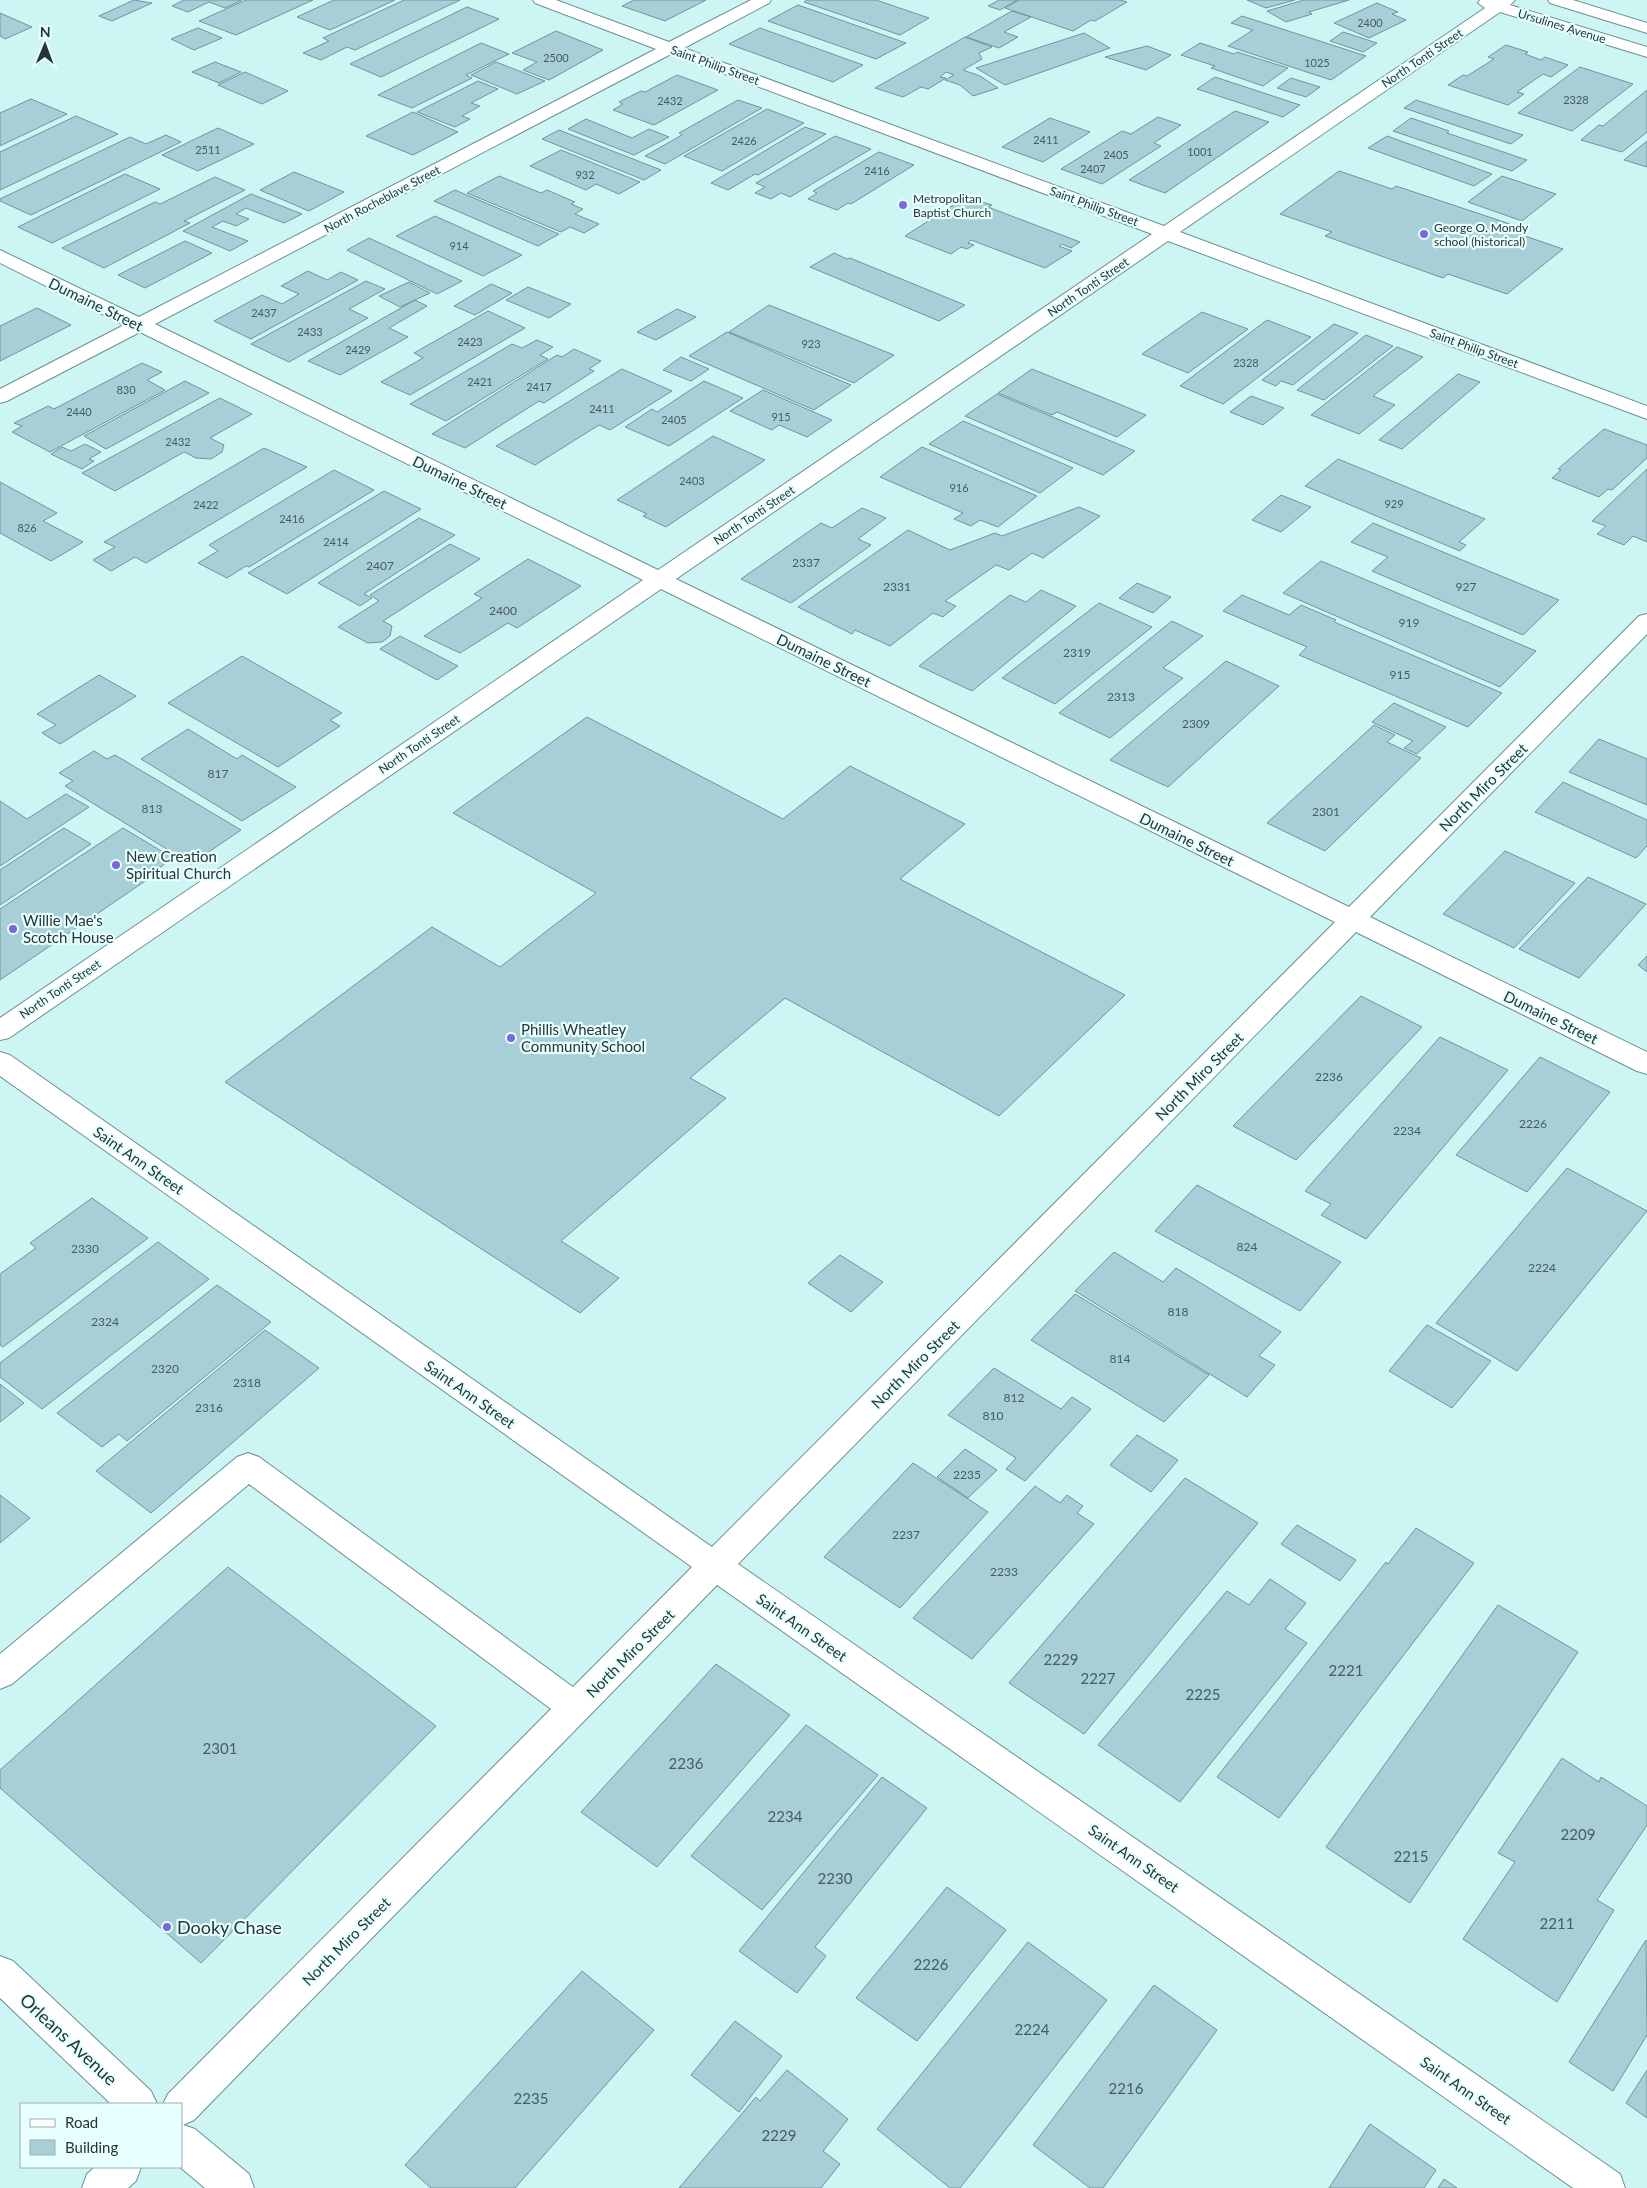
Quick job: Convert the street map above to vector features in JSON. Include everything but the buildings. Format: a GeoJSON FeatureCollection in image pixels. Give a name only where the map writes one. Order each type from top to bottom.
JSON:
{"type":"FeatureCollection","features":[{"type":"Feature","properties":{"kind":"street","name":"Saint Philip Street"},"geometry":{"type":"LineString","coordinates":[[541,0],[1647,413]]}},
{"type":"Feature","properties":{"kind":"street","name":"North Rocheblave Street"},"geometry":{"type":"LineString","coordinates":[[0,397],[763,0]]}},
{"type":"Feature","properties":{"kind":"street","name":"Ursulines Avenue"},"geometry":{"type":"LineString","coordinates":[[1477,0],[1503,3],[1647,52]]}},
{"type":"Feature","properties":{"kind":"street","name":"Ursulines Avenue"},"geometry":{"type":"LineString","coordinates":[[1556,0],[1647,28]]}},
{"type":"Feature","properties":{"kind":"street","name":"North Tonti Street"},"geometry":{"type":"LineString","coordinates":[[0,1031],[1503,3]]}},
{"type":"Feature","properties":{"kind":"street","name":"Dumaine Street"},"geometry":{"type":"LineString","coordinates":[[0,256],[1647,1064]]}},
{"type":"Feature","properties":{"kind":"street","name":"North Miro Street"},"geometry":{"type":"LineString","coordinates":[[182,2106],[1647,621]]}},
{"type":"Feature","properties":{"kind":"street","name":"Saint Ann Street"},"geometry":{"type":"LineString","coordinates":[[0,1062],[714,1566],[1606,2188]]}},
{"type":"Feature","properties":{"kind":"street"},"geometry":{"type":"LineString","coordinates":[[0,1674],[248,1466],[575,1708]]}},
{"type":"Feature","properties":{"kind":"street","name":"Orleans Avenue"},"geometry":{"type":"LineString","coordinates":[[0,1973],[137,2103]]}},
{"type":"Feature","properties":{"kind":"street"},"geometry":{"type":"LineString","coordinates":[[182,2144],[235,2188]]}},
{"type":"Feature","properties":{"kind":"street"},"geometry":{"type":"LineString","coordinates":[[101,2188],[121,2168]]}},
{"type":"Feature","properties":{"kind":"place","name":"Metropolitan Baptist Church"},"geometry":{"type":"Point","coordinates":[903,205]}},
{"type":"Feature","properties":{"kind":"place","name":"George O. Mondy school (historical)"},"geometry":{"type":"Point","coordinates":[1424,234]}},
{"type":"Feature","properties":{"kind":"place","name":"New Creation Spiritual Church"},"geometry":{"type":"Point","coordinates":[116,865]}},
{"type":"Feature","properties":{"kind":"place","name":"Willie Mae's Scotch House"},"geometry":{"type":"Point","coordinates":[13,929]}},
{"type":"Feature","properties":{"kind":"place","name":"Phillis Wheatley Community School"},"geometry":{"type":"Point","coordinates":[511,1038]}},
{"type":"Feature","properties":{"kind":"place","name":"Dooky Chase"},"geometry":{"type":"Point","coordinates":[167,1927]}}]}
